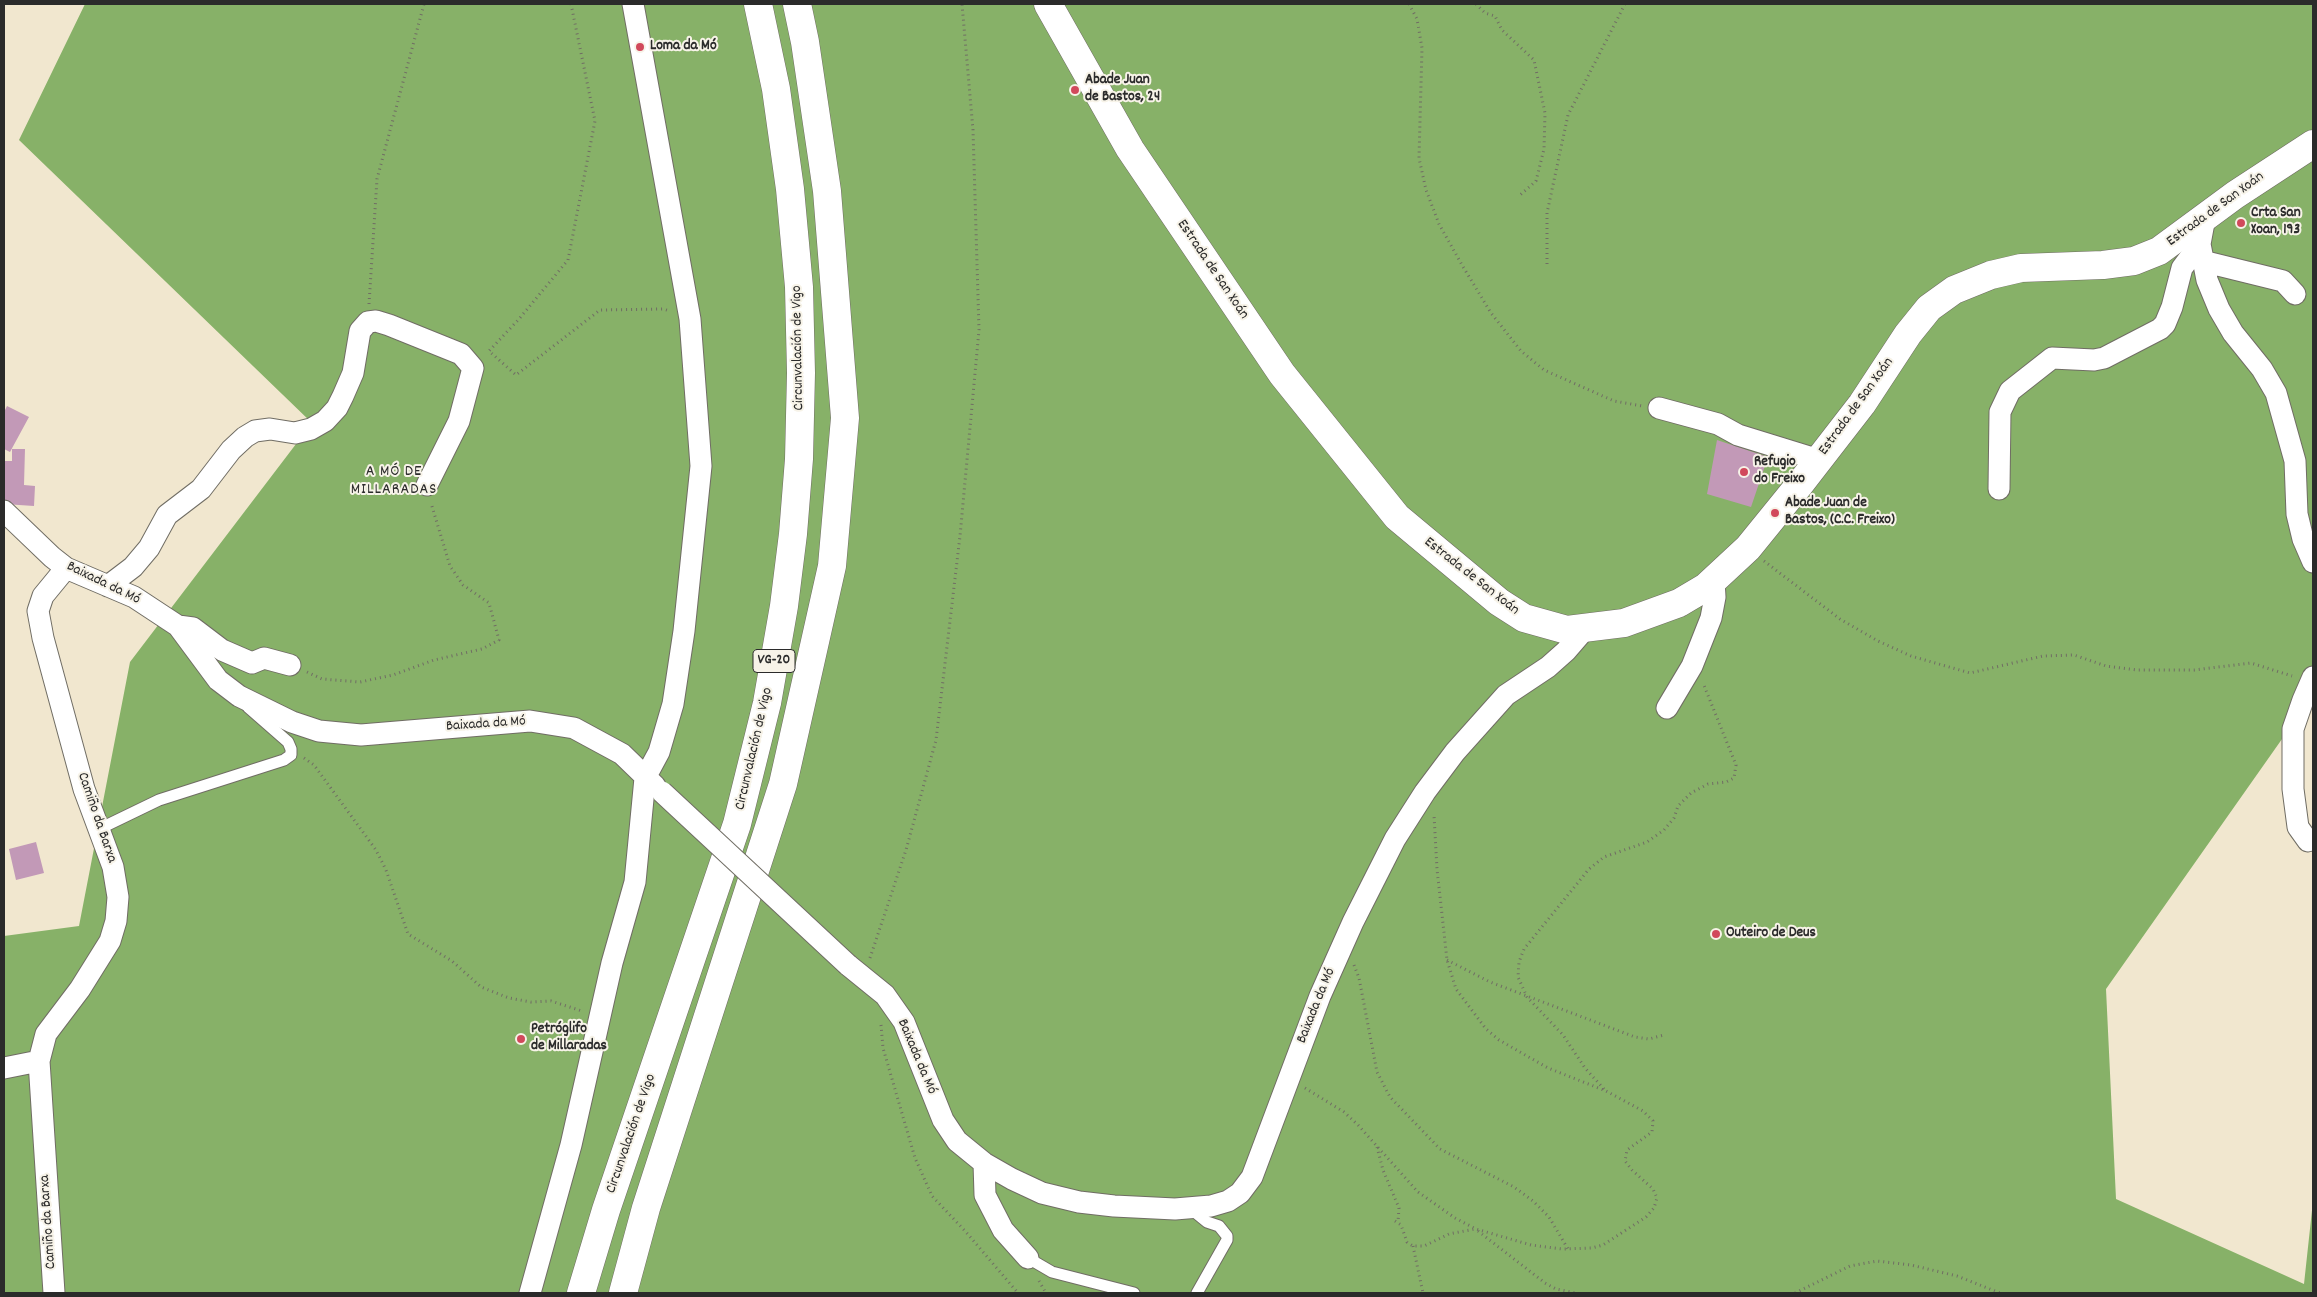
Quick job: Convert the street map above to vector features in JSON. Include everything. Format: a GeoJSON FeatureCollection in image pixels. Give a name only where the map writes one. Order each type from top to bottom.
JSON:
{"type":"FeatureCollection","features":[{"type":"Feature","properties":{"kind":"main road","name":"Circunvalación de Vigo"},"geometry":{"type":"LineString","coordinates":[[581,1293],[606,1210],[737,824],[767,703],[786,588],[793,534],[799,459],[801,373],[799,287],[790,188],[776,88],[758,4]]}},
{"type":"Feature","properties":{"kind":"main road","name":"VG-20"},"geometry":{"type":"LineString","coordinates":[[623,1293],[646,1208],[783,784],[832,566],[845,418],[827,191],[805,42],[797,4]]}},
{"type":"Feature","properties":{"kind":"main road","name":"Estrada de San Xoán"},"geometry":{"type":"LineString","coordinates":[[1048,4],[1130,149],[1282,374],[1397,517],[1471,581],[1524,618],[1567,630],[1624,623],[1679,603],[1714,580],[1748,548],[1819,460],[1862,404],[1928,308],[1954,290],[1991,275],[2021,268],[2103,265],[2134,261],[2159,250],[2234,194],[2313,144]]}},
{"type":"Feature","properties":{"kind":"street"},"geometry":{"type":"LineString","coordinates":[[530,1293],[571,1146],[612,962],[635,882],[645,778],[660,752],[673,704],[684,631],[701,466],[690,319],[633,4]]}},
{"type":"Feature","properties":{"kind":"street"},"geometry":{"type":"LineString","coordinates":[[2205,217],[2201,252],[2207,280],[2219,309],[2233,333],[2262,369],[2276,393],[2295,461],[2297,514],[2303,539],[2313,562]]}},
{"type":"Feature","properties":{"kind":"street"},"geometry":{"type":"LineString","coordinates":[[2201,252],[2282,281],[2295,294]]}},
{"type":"Feature","properties":{"kind":"street"},"geometry":{"type":"LineString","coordinates":[[1999,489],[2000,412],[2010,391],[2052,358],[2094,360],[2104,358],[2160,329],[2165,324],[2172,307],[2182,268],[2201,252]]}},
{"type":"Feature","properties":{"kind":"street"},"geometry":{"type":"LineString","coordinates":[[108,586],[133,567],[149,548],[167,515],[201,489],[231,450],[246,437],[255,431],[270,430],[295,433],[311,429],[325,421],[337,408],[353,373],[360,331],[368,322],[376,321],[388,325],[461,354],[472,368],[459,421],[427,485]]}},
{"type":"Feature","properties":{"kind":"street"},"geometry":{"type":"LineString","coordinates":[[1659,408],[1718,424],[1738,435],[1819,460]]}},
{"type":"Feature","properties":{"kind":"street","name":"Baixada da Mó"},"geometry":{"type":"LineString","coordinates":[[4,511],[66,568],[134,597],[178,626],[218,680],[239,696],[292,722],[319,731],[361,735],[530,721],[574,728],[622,754],[645,778],[856,971],[885,995],[904,1022],[942,1120],[957,1141],[984,1163],[1042,1193],[1079,1202],[1114,1206],[1191,1208],[1211,1206],[1228,1202],[1240,1192],[1252,1177],[1287,1081],[1342,945],[1395,839],[1425,792],[1455,752],[1506,695],[1548,667],[1566,651],[1585,629]]}},
{"type":"Feature","properties":{"kind":"street","name":"Camiño da Barxa"},"geometry":{"type":"LineString","coordinates":[[54,1293],[39,1061],[46,1034],[80,989],[110,941],[116,921],[118,897],[113,867],[84,789],[42,638],[38,611],[43,596],[66,568]]}},
{"type":"Feature","properties":{"kind":"street"},"geometry":{"type":"LineString","coordinates":[[1667,708],[1694,660],[1711,618],[1715,596],[1714,580]]}},
{"type":"Feature","properties":{"kind":"street"},"geometry":{"type":"LineString","coordinates":[[178,626],[193,628],[222,650],[252,664],[264,658],[290,666]]}},
{"type":"Feature","properties":{"kind":"street"},"geometry":{"type":"LineString","coordinates":[[2308,841],[2298,827],[2293,789],[2293,729],[2312,680]]}},
{"type":"Feature","properties":{"kind":"street"},"geometry":{"type":"LineString","coordinates":[[4,1068],[39,1061]]}},
{"type":"Feature","properties":{"kind":"street"},"geometry":{"type":"LineString","coordinates":[[984,1163],[985,1195],[1004,1230],[1028,1258]]}},
{"type":"Feature","properties":{"kind":"lane"},"geometry":{"type":"LineString","coordinates":[[99,829],[158,800],[284,760],[291,754],[292,749],[288,742],[255,714],[239,696]]}},
{"type":"Feature","properties":{"kind":"lane"},"geometry":{"type":"LineString","coordinates":[[1191,1208],[1207,1222],[1219,1226],[1227,1236],[1227,1240],[1197,1293]]}},
{"type":"Feature","properties":{"kind":"lane"},"geometry":{"type":"LineString","coordinates":[[1028,1258],[1052,1272],[1134,1293]]}},
{"type":"Feature","properties":{"kind":"path"},"geometry":{"type":"LineString","coordinates":[[368,322],[377,179],[424,4]]}},
{"type":"Feature","properties":{"kind":"path"},"geometry":{"type":"LineString","coordinates":[[571,4],[594,121],[568,260],[520,319],[489,351],[516,375],[600,310],[663,308],[690,319]]}},
{"type":"Feature","properties":{"kind":"path"},"geometry":{"type":"LineString","coordinates":[[856,971],[906,850],[936,740],[960,536],[979,330],[973,130],[962,4]]}},
{"type":"Feature","properties":{"kind":"path"},"geometry":{"type":"LineString","coordinates":[[1409,4],[1417,20],[1422,48],[1419,158],[1426,190],[1439,224],[1490,313],[1521,351],[1544,370],[1614,401],[1659,408]]}},
{"type":"Feature","properties":{"kind":"path"},"geometry":{"type":"LineString","coordinates":[[1476,4],[1485,13],[1495,16],[1502,30],[1534,60],[1545,113],[1544,149],[1536,181],[1520,195]]}},
{"type":"Feature","properties":{"kind":"path"},"geometry":{"type":"LineString","coordinates":[[1547,264],[1547,213],[1568,115],[1625,4]]}},
{"type":"Feature","properties":{"kind":"path"},"geometry":{"type":"LineString","coordinates":[[290,666],[322,679],[360,682],[393,675],[434,660],[482,649],[499,640],[489,603],[463,585],[450,566],[427,485]]}},
{"type":"Feature","properties":{"kind":"path"},"geometry":{"type":"LineString","coordinates":[[1748,548],[1826,609],[1878,640],[1912,656],[1970,673],[2043,656],[2074,655],[2106,666],[2137,670],[2194,670],[2251,663],[2312,680]]}},
{"type":"Feature","properties":{"kind":"path"},"geometry":{"type":"LineString","coordinates":[[1606,1091],[1585,1068],[1563,1035],[1526,997],[1518,977],[1520,962],[1524,949],[1589,869],[1604,857],[1647,842],[1664,830],[1674,818],[1678,806],[1691,793],[1708,784],[1726,782],[1734,778],[1736,765],[1694,660]]}},
{"type":"Feature","properties":{"kind":"path"},"geometry":{"type":"LineString","coordinates":[[292,749],[314,765],[376,850],[386,870],[408,934],[452,960],[481,987],[509,998],[531,1002],[551,1001],[600,1018]]}},
{"type":"Feature","properties":{"kind":"path"},"geometry":{"type":"LineString","coordinates":[[1377,1146],[1383,1170],[1399,1208],[1396,1221],[1407,1242],[1413,1246],[1424,1246],[1449,1234],[1476,1229],[1531,1245],[1568,1249],[1592,1248],[1603,1245],[1646,1217],[1654,1208],[1656,1198],[1653,1189],[1625,1161],[1627,1150],[1652,1132],[1653,1121],[1642,1111],[1606,1091],[1548,1068],[1499,1040],[1486,1029],[1456,989],[1447,960],[1437,869],[1434,810],[1425,792]]}},
{"type":"Feature","properties":{"kind":"path"},"geometry":{"type":"LineString","coordinates":[[1342,945],[1359,978],[1377,1072],[1390,1097],[1440,1149],[1514,1187],[1533,1201],[1549,1218],[1568,1249]]}},
{"type":"Feature","properties":{"kind":"path"},"geometry":{"type":"LineString","coordinates":[[1447,960],[1490,982],[1526,997],[1635,1037],[1649,1039],[1664,1035]]}},
{"type":"Feature","properties":{"kind":"path"},"geometry":{"type":"LineString","coordinates":[[881,1019],[883,1048],[915,1158],[932,1196],[966,1232],[1018,1293]]}},
{"type":"Feature","properties":{"kind":"path"},"geometry":{"type":"LineString","coordinates":[[1287,1081],[1299,1084],[1318,1094],[1344,1112],[1418,1192],[1448,1214],[1476,1229],[1545,1283],[1556,1289],[1576,1293]]}},
{"type":"Feature","properties":{"kind":"path"},"geometry":{"type":"LineString","coordinates":[[1413,1246],[1423,1293]]}},
{"type":"Feature","properties":{"kind":"path"},"geometry":{"type":"LineString","coordinates":[[1795,1293],[1850,1266],[1877,1262],[1911,1265],[1957,1276],[2000,1293]]}},
{"type":"Feature","properties":{"kind":"green space"},"geometry":{"type":"Polygon","coordinates":[[[85,4],[2313,4],[2313,695],[2106,989],[2116,1199],[2304,1284],[2313,1201],[2313,1293],[4,1293],[4,936],[79,926],[130,662],[312,423],[19,140],[85,4]]]}},
{"type":"Feature","properties":{"kind":"building"},"geometry":{"type":"Polygon","coordinates":[[[7,406],[29,417],[10,452],[4,449],[4,412],[7,406]]]}},
{"type":"Feature","properties":{"kind":"building"},"geometry":{"type":"Polygon","coordinates":[[[1717,440],[1768,457],[1751,507],[1707,494],[1717,440]]]}},
{"type":"Feature","properties":{"kind":"building"},"geometry":{"type":"Polygon","coordinates":[[[12,449],[25,449],[24,485],[35,486],[34,506],[4,504],[4,461],[12,461],[12,449]]]}},
{"type":"Feature","properties":{"kind":"building"},"geometry":{"type":"Polygon","coordinates":[[[36,842],[44,873],[16,880],[9,849],[36,842]]]}},
{"type":"Feature","properties":{"kind":"place","name":"Loma da Mó"},"geometry":{"type":"Point","coordinates":[640,47]}},
{"type":"Feature","properties":{"kind":"place","name":"Abade Juan de Bastos, 24"},"geometry":{"type":"Point","coordinates":[1075,90]}},
{"type":"Feature","properties":{"kind":"place","name":"Crta San Xoan, 193"},"geometry":{"type":"Point","coordinates":[2241,223]}},
{"type":"Feature","properties":{"kind":"place","name":"Refugio do Freixo"},"geometry":{"type":"Point","coordinates":[1744,472]}},
{"type":"Feature","properties":{"kind":"place","name":"Abade Juan de Bastos, (C.C. Freixo)"},"geometry":{"type":"Point","coordinates":[1775,513]}},
{"type":"Feature","properties":{"kind":"place","name":"Outeiro de Deus"},"geometry":{"type":"Point","coordinates":[1716,934]}},
{"type":"Feature","properties":{"kind":"place","name":"Petróglifo de Millaradas"},"geometry":{"type":"Point","coordinates":[521,1039]}},
{"type":"Feature","properties":{"kind":"district","name":"A MÓ DE MILLARADAS"},"geometry":{"type":"Point","coordinates":[394,482]}}]}
